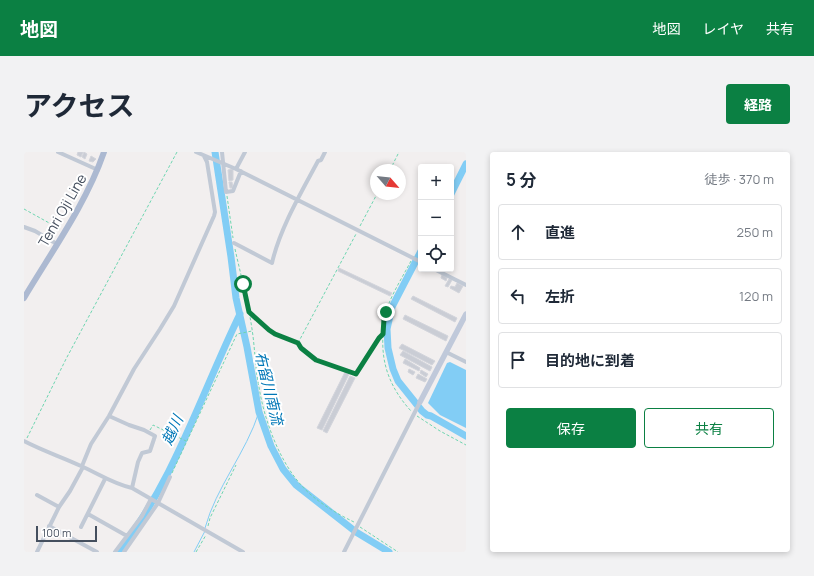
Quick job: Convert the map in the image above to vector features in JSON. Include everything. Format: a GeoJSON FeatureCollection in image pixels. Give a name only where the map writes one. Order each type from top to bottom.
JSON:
{"type":"FeatureCollection","features":[{"type":"Feature","properties":{"kind":"main road","name":"Tenri Oji Line"},"geometry":{"type":"LineString","coordinates":[[24,298],[84,198],[98,170],[104,152]]}},
{"type":"Feature","properties":{"kind":"street"},"geometry":{"type":"LineString","coordinates":[[196,152],[241,171],[418,261]]}},
{"type":"Feature","properties":{"kind":"street"},"geometry":{"type":"LineString","coordinates":[[222,152],[226,192],[232,192],[241,171]]}},
{"type":"Feature","properties":{"kind":"street"},"geometry":{"type":"LineString","coordinates":[[236,169],[245,152]]}},
{"type":"Feature","properties":{"kind":"street"},"geometry":{"type":"LineString","coordinates":[[234,243],[272,263],[275,249],[297,200],[318,161],[321,160],[325,152]]}},
{"type":"Feature","properties":{"kind":"street"},"geometry":{"type":"LineString","coordinates":[[61,153],[98,170]]}},
{"type":"Feature","properties":{"kind":"street"},"geometry":{"type":"LineString","coordinates":[[37,552],[59,507],[70,491],[83,467],[91,444],[109,416],[134,369],[174,306],[214,216],[215,212],[206,156]]}},
{"type":"Feature","properties":{"kind":"street"},"geometry":{"type":"LineString","coordinates":[[24,227],[35,231],[57,244]]}},
{"type":"Feature","properties":{"kind":"street"},"geometry":{"type":"LineString","coordinates":[[440,272],[466,285]]}},
{"type":"Feature","properties":{"kind":"street"},"geometry":{"type":"LineString","coordinates":[[344,552],[466,314]]}},
{"type":"Feature","properties":{"kind":"street"},"geometry":{"type":"LineString","coordinates":[[446,352],[466,362]]}},
{"type":"Feature","properties":{"kind":"street"},"geometry":{"type":"LineString","coordinates":[[109,416],[155,436],[150,452],[142,454],[138,462],[132,488]]}},
{"type":"Feature","properties":{"kind":"street"},"geometry":{"type":"LineString","coordinates":[[24,442],[83,467],[120,486],[132,488],[243,552]]}},
{"type":"Feature","properties":{"kind":"street"},"geometry":{"type":"LineString","coordinates":[[124,552],[158,502],[170,477]]}},
{"type":"Feature","properties":{"kind":"street"},"geometry":{"type":"LineString","coordinates":[[81,527],[105,479]]}},
{"type":"Feature","properties":{"kind":"street"},"geometry":{"type":"LineString","coordinates":[[37,495],[59,507]]}},
{"type":"Feature","properties":{"kind":"street"},"geometry":{"type":"LineString","coordinates":[[115,552],[142,516],[151,499]]}},
{"type":"Feature","properties":{"kind":"street"},"geometry":{"type":"LineString","coordinates":[[88,514],[133,540]]}},
{"type":"Feature","properties":{"kind":"street"},"geometry":{"type":"LineString","coordinates":[[49,526],[97,552]]}},
{"type":"Feature","properties":{"kind":"path"},"geometry":{"type":"LineString","coordinates":[[24,442],[66,359],[176,152]]}},
{"type":"Feature","properties":{"kind":"path"},"geometry":{"type":"LineString","coordinates":[[393,164],[399,152]]}},
{"type":"Feature","properties":{"kind":"path"},"geometry":{"type":"LineString","coordinates":[[226,192],[234,243],[249,312],[259,387],[267,420],[280,451],[292,473],[302,486],[343,517],[358,525],[398,552]]}},
{"type":"Feature","properties":{"kind":"path"},"geometry":{"type":"LineString","coordinates":[[298,343],[374,200]]}},
{"type":"Feature","properties":{"kind":"path"},"geometry":{"type":"LineString","coordinates":[[24,209],[64,232]]}},
{"type":"Feature","properties":{"kind":"path"},"geometry":{"type":"LineString","coordinates":[[414,259],[386,312],[384,319],[383,353],[390,380],[397,394],[414,414],[440,431],[466,445]]}},
{"type":"Feature","properties":{"kind":"path"},"geometry":{"type":"LineString","coordinates":[[249,312],[275,334],[298,343],[301,348],[316,360],[356,374],[383,334]]}},
{"type":"Feature","properties":{"kind":"path"},"geometry":{"type":"LineString","coordinates":[[170,477],[237,334],[252,331]]}},
{"type":"Feature","properties":{"kind":"path"},"geometry":{"type":"LineString","coordinates":[[149,433],[153,425],[187,442]]}},
{"type":"Feature","properties":{"kind":"path"},"geometry":{"type":"LineString","coordinates":[[196,552],[207,532],[210,518],[236,465]]}},
{"type":"Feature","properties":{"kind":"water"},"geometry":{"type":"Polygon","coordinates":[[[450,362],[466,370],[466,428],[440,415],[428,403],[447,363],[450,362]]]}},
{"type":"Feature","properties":{"kind":"building"},"geometry":{"type":"Polygon","coordinates":[[[78,152],[83,152],[81,157],[77,155],[78,152]]]}},
{"type":"Feature","properties":{"kind":"building"},"geometry":{"type":"Polygon","coordinates":[[[84,152],[87,154],[85,159],[82,157],[84,152]]]}},
{"type":"Feature","properties":{"kind":"building"},"geometry":{"type":"Polygon","coordinates":[[[91,156],[96,159],[93,162],[89,161],[91,156]]]}},
{"type":"Feature","properties":{"kind":"building"},"geometry":{"type":"Polygon","coordinates":[[[233,169],[233,180],[229,181],[228,170],[233,169]]]}},
{"type":"Feature","properties":{"kind":"building"},"geometry":{"type":"Polygon","coordinates":[[[229,182],[232,182],[233,188],[230,188],[229,182]]]}},
{"type":"Feature","properties":{"kind":"building"},"geometry":{"type":"Polygon","coordinates":[[[339,268],[392,293],[390,296],[338,271],[339,268]]]}},
{"type":"Feature","properties":{"kind":"building"},"geometry":{"type":"Polygon","coordinates":[[[442,275],[447,278],[446,281],[441,278],[442,275]]]}},
{"type":"Feature","properties":{"kind":"building"},"geometry":{"type":"Polygon","coordinates":[[[449,279],[452,280],[448,287],[445,286],[449,279]]]}},
{"type":"Feature","properties":{"kind":"building"},"geometry":{"type":"Polygon","coordinates":[[[457,283],[463,286],[459,293],[450,288],[451,286],[455,287],[457,283]]]}},
{"type":"Feature","properties":{"kind":"building"},"geometry":{"type":"Polygon","coordinates":[[[413,296],[457,318],[455,322],[411,299],[413,296]]]}},
{"type":"Feature","properties":{"kind":"building"},"geometry":{"type":"Polygon","coordinates":[[[405,315],[448,336],[446,341],[403,319],[405,315]]]}},
{"type":"Feature","properties":{"kind":"building"},"geometry":{"type":"Polygon","coordinates":[[[402,344],[435,361],[432,365],[399,348],[402,344]]]}},
{"type":"Feature","properties":{"kind":"building"},"geometry":{"type":"Polygon","coordinates":[[[403,351],[432,367],[430,371],[400,355],[403,351]]]}},
{"type":"Feature","properties":{"kind":"building"},"geometry":{"type":"Polygon","coordinates":[[[405,359],[420,368],[419,371],[403,363],[405,359]]]}},
{"type":"Feature","properties":{"kind":"building"},"geometry":{"type":"Polygon","coordinates":[[[409,369],[415,372],[413,375],[408,372],[409,369]]]}},
{"type":"Feature","properties":{"kind":"building"},"geometry":{"type":"Polygon","coordinates":[[[421,370],[428,374],[426,377],[420,373],[421,370]]]}},
{"type":"Feature","properties":{"kind":"building"},"geometry":{"type":"Polygon","coordinates":[[[345,372],[349,374],[322,430],[317,428],[345,372]]]}},
{"type":"Feature","properties":{"kind":"building"},"geometry":{"type":"Polygon","coordinates":[[[418,374],[427,379],[425,382],[416,378],[418,374]]]}},
{"type":"Feature","properties":{"kind":"building"},"geometry":{"type":"Polygon","coordinates":[[[350,376],[355,378],[327,433],[323,431],[350,376]]]}},
{"type":"Feature","properties":{"kind":"waterway","name":"布留川南流"},"geometry":{"type":"LineString","coordinates":[[215,152],[236,298],[259,412],[271,446],[283,469],[296,485],[356,532],[389,552]]}},
{"type":"Feature","properties":{"kind":"waterway"},"geometry":{"type":"LineString","coordinates":[[454,188],[466,164]]}},
{"type":"Feature","properties":{"kind":"waterway"},"geometry":{"type":"LineString","coordinates":[[418,257],[392,307],[387,329],[388,348],[393,369],[398,381],[422,411],[466,436]]}},
{"type":"Feature","properties":{"kind":"waterway","name":"越川"},"geometry":{"type":"LineString","coordinates":[[118,552],[138,525],[171,467],[240,314]]}},
{"type":"Feature","properties":{"kind":"waterway"},"geometry":{"type":"LineString","coordinates":[[205,528],[216,498],[247,442],[259,412]]}},
{"type":"Feature","properties":{"kind":"waterway"},"geometry":{"type":"LineString","coordinates":[[194,552],[205,531]]}},
{"type":"Feature","properties":{"kind":"route"},"geometry":{"type":"LineString","coordinates":[[243,284],[249,312],[269,330],[298,343],[301,348],[316,360],[340,367],[356,374],[383,334],[386,312]]}}]}
